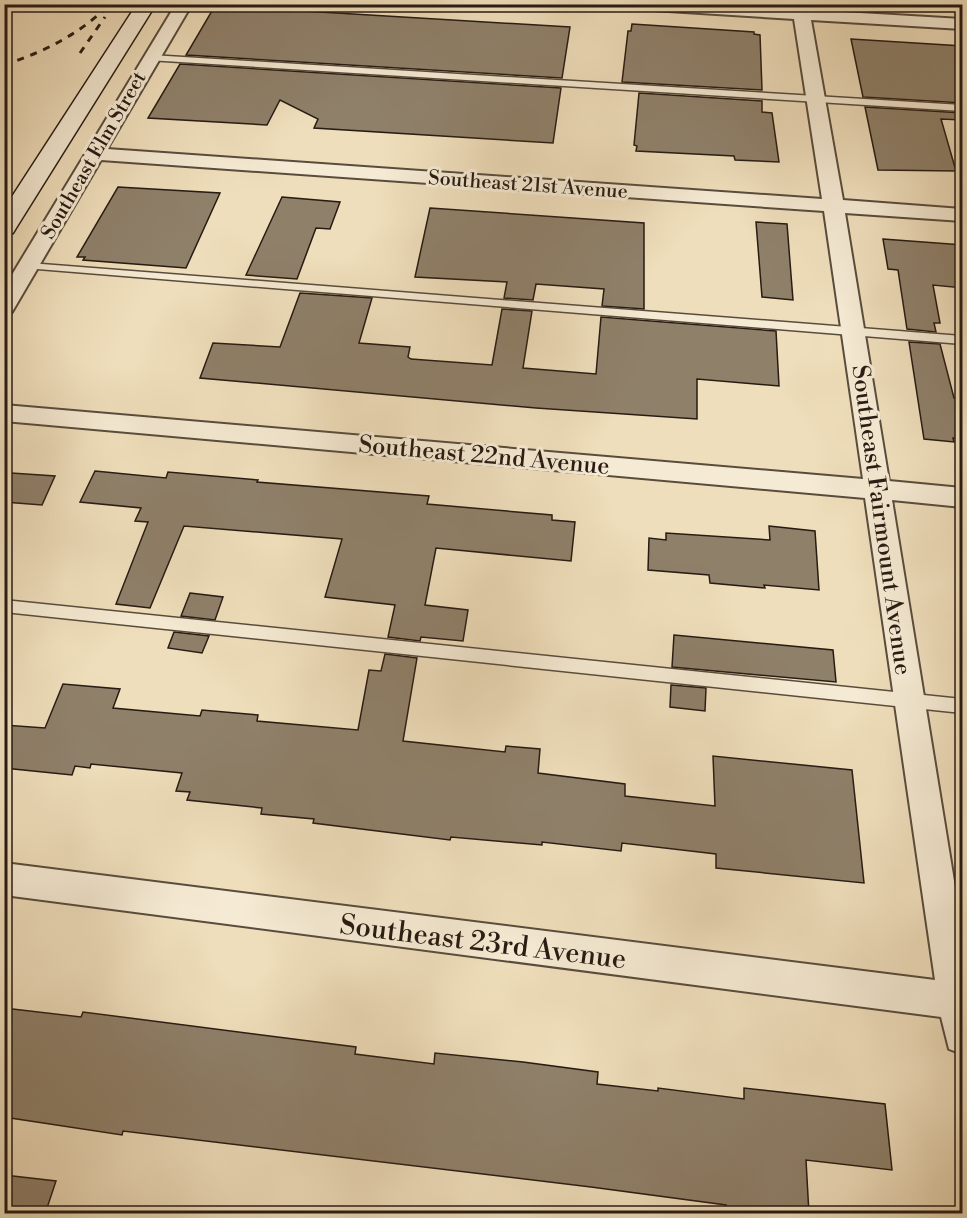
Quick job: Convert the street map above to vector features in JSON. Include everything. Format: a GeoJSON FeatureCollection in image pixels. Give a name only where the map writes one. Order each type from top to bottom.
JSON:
{"type":"FeatureCollection","features":[{"type":"Feature","properties":{"kind":"street","name":"Southeast Elm Street"},"geometry":{"type":"LineString","coordinates":[[4,228],[147,4]]}},
{"type":"Feature","properties":{"kind":"street","name":"Southeast Elm Street"},"geometry":{"type":"LineString","coordinates":[[4,307],[184,4]]}},
{"type":"Feature","properties":{"kind":"street"},"geometry":{"type":"LineString","coordinates":[[636,4],[801,9],[963,24]]}},
{"type":"Feature","properties":{"kind":"street","name":"Southeast Fairmount Avenue"},"geometry":{"type":"LineString","coordinates":[[801,9],[831,205],[854,331],[908,700],[963,1036]]}},
{"type":"Feature","properties":{"kind":"street","name":"Southeast 21st Avenue"},"geometry":{"type":"LineString","coordinates":[[94,154],[963,215]]}},
{"type":"Feature","properties":{"kind":"street","name":"Southeast 22nd Avenue"},"geometry":{"type":"LineString","coordinates":[[4,413],[963,497]]}},
{"type":"Feature","properties":{"kind":"street","name":"Southeast 23rd Avenue"},"geometry":{"type":"LineString","coordinates":[[4,879],[959,1001]]}},
{"type":"Feature","properties":{"kind":"lane"},"geometry":{"type":"LineString","coordinates":[[151,58],[963,108]]}},
{"type":"Feature","properties":{"kind":"lane"},"geometry":{"type":"LineString","coordinates":[[29,266],[963,340]]}},
{"type":"Feature","properties":{"kind":"lane"},"geometry":{"type":"LineString","coordinates":[[4,606],[963,706]]}},
{"type":"Feature","properties":{"kind":"building"},"geometry":{"type":"Polygon","coordinates":[[[216,4],[570,27],[562,78],[186,55],[216,4]]]}},
{"type":"Feature","properties":{"kind":"building"},"geometry":{"type":"Polygon","coordinates":[[[632,24],[754,32],[760,35],[762,90],[622,82],[628,31],[631,31],[632,24]]]}},
{"type":"Feature","properties":{"kind":"building"},"geometry":{"type":"Polygon","coordinates":[[[851,39],[963,46],[963,103],[863,97],[851,39]]]}},
{"type":"Feature","properties":{"kind":"building"},"geometry":{"type":"Polygon","coordinates":[[[180,64],[561,88],[553,143],[314,128],[318,119],[280,100],[267,125],[148,118],[180,64]]]}},
{"type":"Feature","properties":{"kind":"building"},"geometry":{"type":"Polygon","coordinates":[[[639,93],[762,101],[762,112],[772,113],[779,162],[735,160],[734,156],[636,151],[637,146],[634,145],[639,93]]]}},
{"type":"Feature","properties":{"kind":"building"},"geometry":{"type":"Polygon","coordinates":[[[865,107],[963,113],[963,120],[941,119],[956,171],[878,170],[865,107]]]}},
{"type":"Feature","properties":{"kind":"building"},"geometry":{"type":"Polygon","coordinates":[[[118,187],[220,193],[186,268],[83,260],[85,257],[77,257],[118,187]]]}},
{"type":"Feature","properties":{"kind":"building"},"geometry":{"type":"Polygon","coordinates":[[[282,197],[340,202],[330,229],[316,228],[297,279],[246,275],[282,197]]]}},
{"type":"Feature","properties":{"kind":"building"},"geometry":{"type":"Polygon","coordinates":[[[430,208],[644,223],[644,309],[602,306],[604,289],[536,284],[533,300],[504,298],[507,282],[415,277],[430,208]]]}},
{"type":"Feature","properties":{"kind":"building"},"geometry":{"type":"Polygon","coordinates":[[[756,222],[787,224],[793,300],[762,297],[756,222]]]}},
{"type":"Feature","properties":{"kind":"building"},"geometry":{"type":"Polygon","coordinates":[[[883,239],[963,245],[963,288],[933,285],[940,323],[934,323],[936,332],[907,329],[898,270],[888,269],[883,239]]]}},
{"type":"Feature","properties":{"kind":"building"},"geometry":{"type":"Polygon","coordinates":[[[300,293],[372,298],[359,343],[410,347],[408,357],[411,359],[492,365],[502,309],[532,311],[523,368],[596,374],[601,317],[776,331],[779,386],[697,379],[697,419],[536,408],[200,378],[213,343],[280,347],[300,293]]]}},
{"type":"Feature","properties":{"kind":"building"},"geometry":{"type":"Polygon","coordinates":[[[909,342],[940,344],[954,398],[958,398],[963,418],[963,439],[953,438],[954,442],[924,439],[909,342]]]}},
{"type":"Feature","properties":{"kind":"building"},"geometry":{"type":"Polygon","coordinates":[[[95,471],[166,478],[168,472],[258,480],[257,482],[429,496],[427,504],[552,515],[552,520],[575,522],[571,561],[436,548],[425,605],[468,610],[463,641],[421,637],[420,641],[388,637],[395,605],[325,597],[342,539],[184,526],[150,608],[116,604],[148,522],[135,521],[141,508],[80,502],[95,471]]]}},
{"type":"Feature","properties":{"kind":"building"},"geometry":{"type":"Polygon","coordinates":[[[11,473],[55,476],[42,505],[4,502],[4,485],[11,473]]]}},
{"type":"Feature","properties":{"kind":"building"},"geometry":{"type":"Polygon","coordinates":[[[769,526],[815,531],[819,590],[710,583],[709,575],[648,570],[649,538],[666,540],[666,533],[770,540],[769,526]]]}},
{"type":"Feature","properties":{"kind":"building"},"geometry":{"type":"Polygon","coordinates":[[[190,593],[223,597],[215,620],[181,616],[190,593]]]}},
{"type":"Feature","properties":{"kind":"building"},"geometry":{"type":"Polygon","coordinates":[[[174,632],[209,636],[202,653],[168,648],[174,632]]]}},
{"type":"Feature","properties":{"kind":"building"},"geometry":{"type":"Polygon","coordinates":[[[674,635],[833,650],[836,682],[672,667],[674,635]]]}},
{"type":"Feature","properties":{"kind":"building"},"geometry":{"type":"Polygon","coordinates":[[[385,654],[417,658],[403,741],[505,752],[506,746],[540,749],[538,773],[625,784],[625,796],[715,806],[713,756],[852,770],[864,883],[716,868],[716,854],[622,843],[621,851],[542,842],[542,845],[451,837],[450,840],[313,823],[314,819],[261,814],[262,808],[187,800],[190,792],[176,791],[182,773],[91,764],[90,768],[75,766],[72,775],[4,768],[4,725],[45,728],[63,684],[120,689],[113,708],[200,716],[202,710],[258,715],[257,721],[358,730],[369,670],[381,671],[385,654]]]}},
{"type":"Feature","properties":{"kind":"building"},"geometry":{"type":"Polygon","coordinates":[[[671,685],[706,688],[705,711],[670,707],[671,685]]]}},
{"type":"Feature","properties":{"kind":"building"},"geometry":{"type":"Polygon","coordinates":[[[4,1008],[81,1017],[83,1012],[356,1047],[355,1054],[434,1064],[435,1053],[523,1062],[598,1072],[597,1084],[658,1091],[658,1088],[744,1099],[744,1088],[885,1104],[892,1170],[806,1160],[809,1214],[727,1214],[726,1205],[123,1131],[122,1135],[4,1117],[4,1008]]]}},
{"type":"Feature","properties":{"kind":"building"},"geometry":{"type":"Polygon","coordinates":[[[4,1175],[56,1181],[45,1214],[4,1214],[4,1175]]]}},
{"type":"Feature","properties":{"kind":"railway"},"geometry":{"type":"LineString","coordinates":[[4,65],[61,41],[110,4]]}},
{"type":"Feature","properties":{"kind":"railway"},"geometry":{"type":"LineString","coordinates":[[80,53],[105,17]]}}]}
